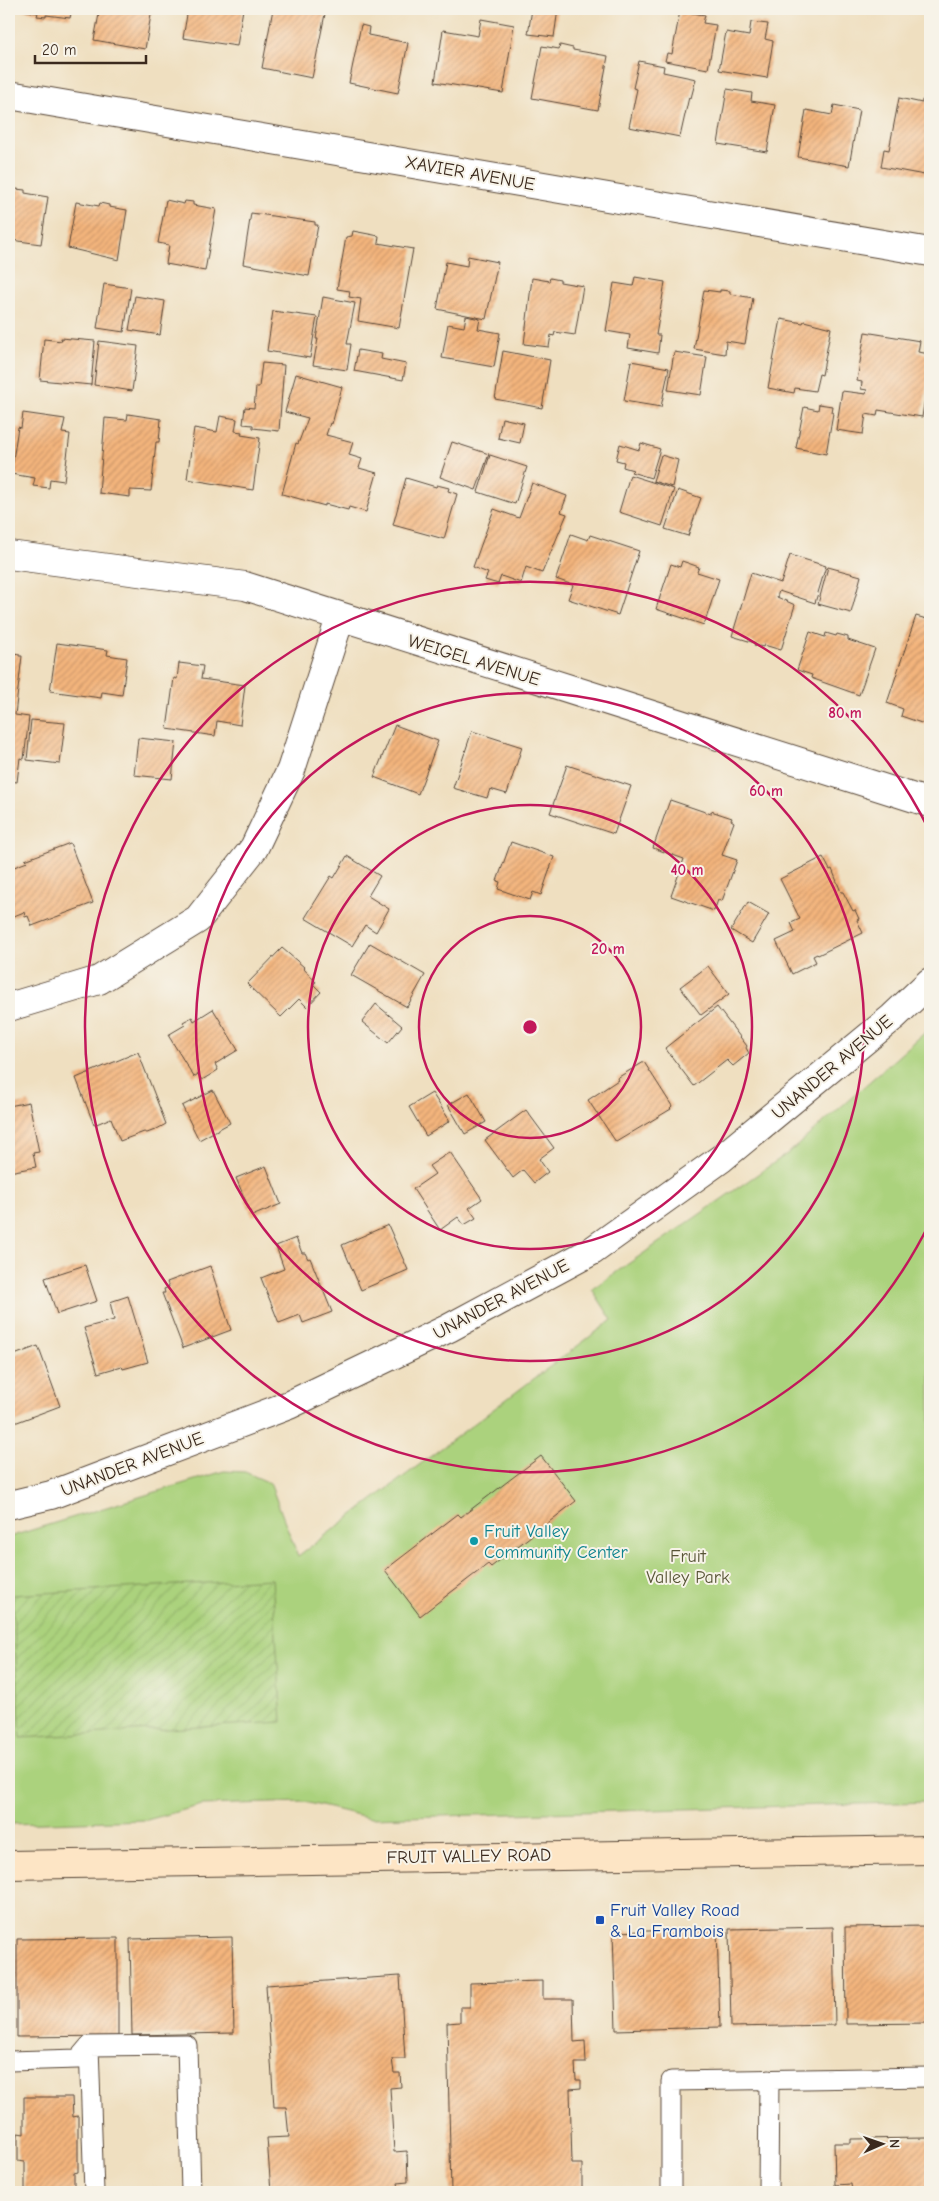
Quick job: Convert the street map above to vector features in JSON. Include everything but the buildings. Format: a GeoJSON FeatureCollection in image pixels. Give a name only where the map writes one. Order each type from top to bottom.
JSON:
{"type":"FeatureCollection","features":[{"type":"Feature","properties":{"kind":"main road","name":"FRUIT VALLEY ROAD"},"geometry":{"type":"LineString","coordinates":[[9,1864],[930,1850]]}},
{"type":"Feature","properties":{"kind":"street","name":"XAVIER AVENUE"},"geometry":{"type":"LineString","coordinates":[[9,95],[930,252]]}},
{"type":"Feature","properties":{"kind":"street","name":"WEIGEL AVENUE"},"geometry":{"type":"LineString","coordinates":[[9,555],[245,586],[340,618],[930,804]]}},
{"type":"Feature","properties":{"kind":"street"},"geometry":{"type":"LineString","coordinates":[[9,1006],[99,980],[198,919],[254,848],[291,770],[340,618]]}},
{"type":"Feature","properties":{"kind":"street","name":"UNANDER AVENUE"},"geometry":{"type":"LineString","coordinates":[[9,1505],[50,1495],[289,1405],[449,1328],[592,1251],[722,1158],[893,1017],[930,982]]}},
{"type":"Feature","properties":{"kind":"lane"},"geometry":{"type":"LineString","coordinates":[[9,2061],[78,2059],[89,2046],[187,2045],[191,2192]]}},
{"type":"Feature","properties":{"kind":"lane"},"geometry":{"type":"LineString","coordinates":[[89,2046],[94,2192]]}},
{"type":"Feature","properties":{"kind":"lane"},"geometry":{"type":"LineString","coordinates":[[671,2192],[671,2081],[930,2077]]}},
{"type":"Feature","properties":{"kind":"lane"},"geometry":{"type":"LineString","coordinates":[[768,2192],[769,2079]]}},
{"type":"Feature","properties":{"kind":"green space","name":"Fruit Valley Park"},"geometry":{"type":"Polygon","coordinates":[[[930,1028],[930,1802],[371,1818],[305,1802],[202,1805],[147,1820],[9,1824],[9,1537],[224,1471],[245,1472],[270,1483],[298,1556],[612,1320],[592,1289],[791,1151],[930,1028]]]}},
{"type":"Feature","properties":{"kind":"green space"},"geometry":{"type":"Polygon","coordinates":[[[272,1579],[282,1722],[21,1738],[12,1595],[272,1579]]]}},
{"type":"Feature","properties":{"kind":"place","name":"Fruit Valley Community Center"},"geometry":{"type":"Point","coordinates":[474,1541]}},
{"type":"Feature","properties":{"kind":"place","name":"Fruit Valley Road & La Frambois"},"geometry":{"type":"Point","coordinates":[600,1920]}}]}
